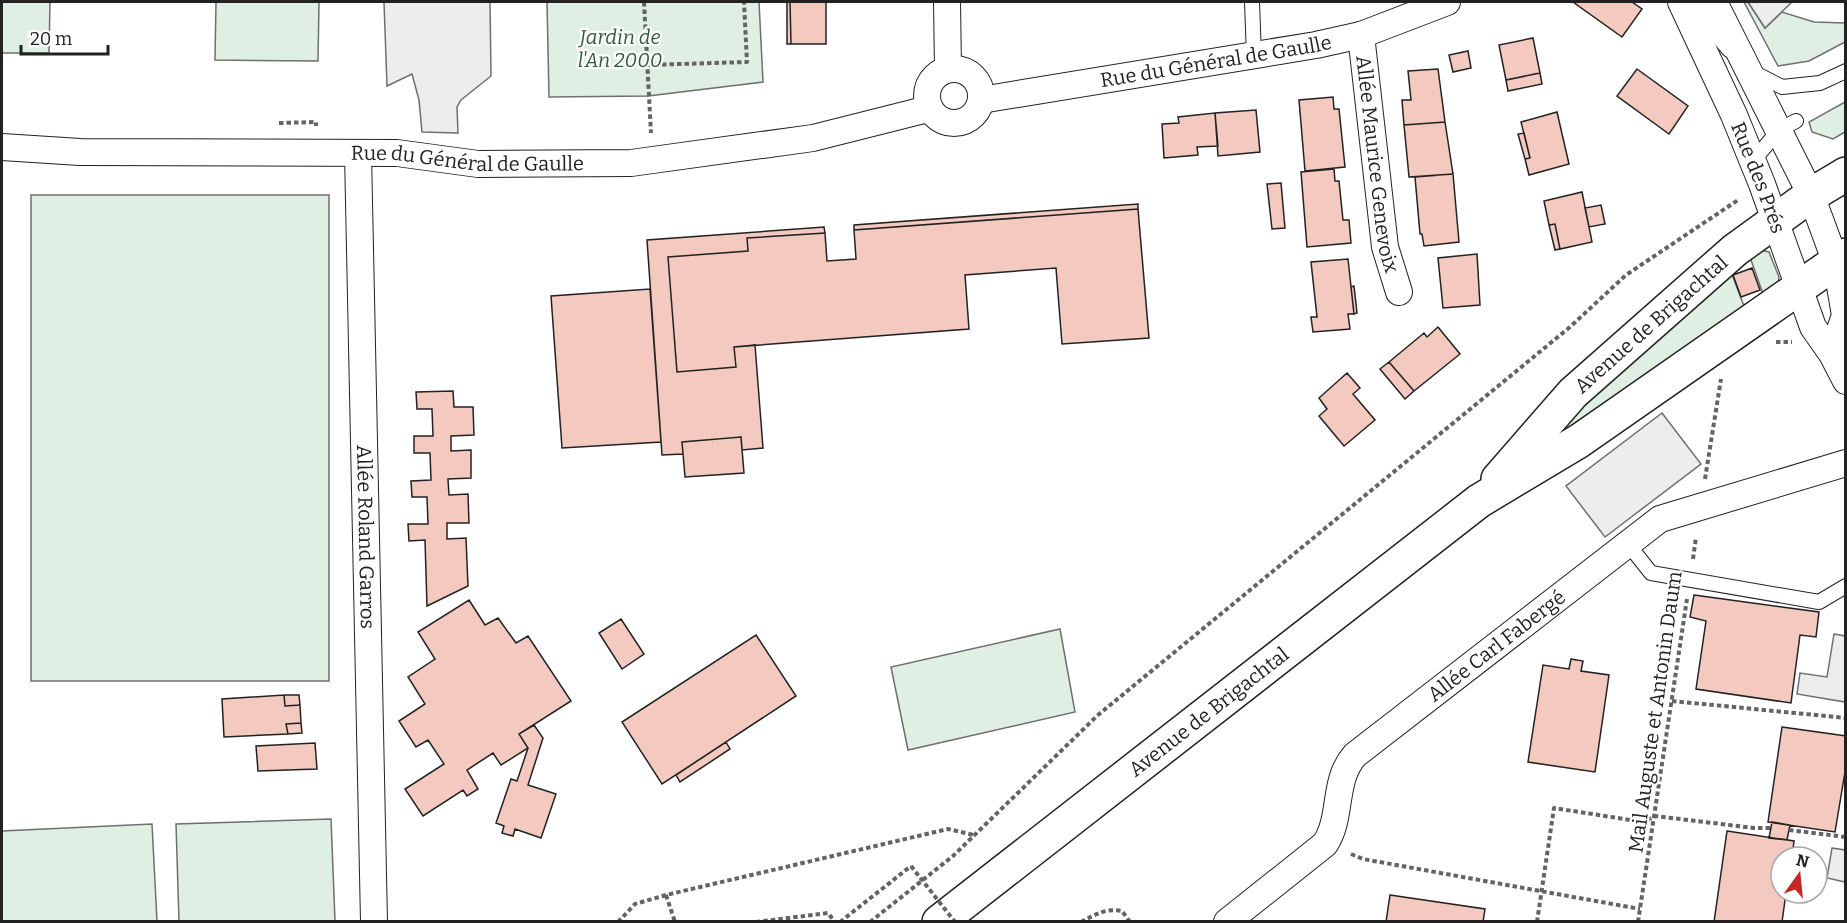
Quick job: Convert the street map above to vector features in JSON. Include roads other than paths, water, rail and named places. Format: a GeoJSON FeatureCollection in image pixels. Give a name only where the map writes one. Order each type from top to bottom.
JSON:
{"type":"FeatureCollection","features":[{"type":"Feature","properties":{"kind":"main road","name":"Avenue de Brigachtal"},"geometry":{"type":"LineString","coordinates":[[1479,501],[1573,393],[1735,250],[1811,195],[1845,174]]}},
{"type":"Feature","properties":{"kind":"main road","name":"Avenue de Brigachtal"},"geometry":{"type":"LineString","coordinates":[[939,921],[1479,501],[1579,441],[1841,259]]}},
{"type":"Feature","properties":{"kind":"street"},"geometry":{"type":"LineString","coordinates":[[947,2],[948,69]]}},
{"type":"Feature","properties":{"kind":"street","name":"Rue du Général de Gaulle"},"geometry":{"type":"LineString","coordinates":[[981,100],[1254,57],[1361,35],[1447,2]]}},
{"type":"Feature","properties":{"kind":"street","name":"Rue des Prés"},"geometry":{"type":"LineString","coordinates":[[1681,2],[1753,161],[1813,327],[1833,354],[1845,381]]}},
{"type":"Feature","properties":{"kind":"street","name":"Rue des Prés"},"geometry":{"type":"LineString","coordinates":[[1714,2],[1748,69],[1787,125],[1811,195],[1841,259],[1845,315],[1833,354]]}},
{"type":"Feature","properties":{"kind":"street","name":"Allée Maurice Genevoix"},"geometry":{"type":"LineString","coordinates":[[1361,35],[1385,247],[1399,292]]}},
{"type":"Feature","properties":{"kind":"street"},"geometry":{"type":"LineString","coordinates":[[948,69],[964,71],[977,81],[981,100],[976,114],[960,124],[942,122],[928,109],[926,93],[933,77],[948,69]]}},
{"type":"Feature","properties":{"kind":"street","name":"Rue du Général de Gaulle"},"geometry":{"type":"LineString","coordinates":[[2,147],[80,152],[397,153],[478,164],[630,163],[813,138],[928,109]]}},
{"type":"Feature","properties":{"kind":"street","name":"Allée Roland Garros"},"geometry":{"type":"LineString","coordinates":[[357,153],[374,921]]}},
{"type":"Feature","properties":{"kind":"street","name":"Allée Carl Fabergé"},"geometry":{"type":"LineString","coordinates":[[1227,921],[1304,862],[1331,835],[1342,774],[1355,755],[1660,519],[1845,463]]}},
{"type":"Feature","properties":{"kind":"lane"},"geometry":{"type":"LineString","coordinates":[[1252,2],[1254,57]]}},
{"type":"Feature","properties":{"kind":"lane","name":"Rue des Prés"},"geometry":{"type":"LineString","coordinates":[[1697,2],[1711,29],[1748,69]]}},
{"type":"Feature","properties":{"kind":"lane"},"geometry":{"type":"LineString","coordinates":[[1748,69],[1782,87],[1820,83],[1845,71]]}},
{"type":"Feature","properties":{"kind":"lane"},"geometry":{"type":"LineString","coordinates":[[1753,161],[1787,125]]}},
{"type":"Feature","properties":{"kind":"lane"},"geometry":{"type":"LineString","coordinates":[[1628,544],[1651,573],[1820,602],[1845,586]]}},
{"type":"Feature","properties":{"kind":"park label","name":"Jardin de l'An 2000"},"geometry":{"type":"Point","coordinates":[620,48]}}]}
